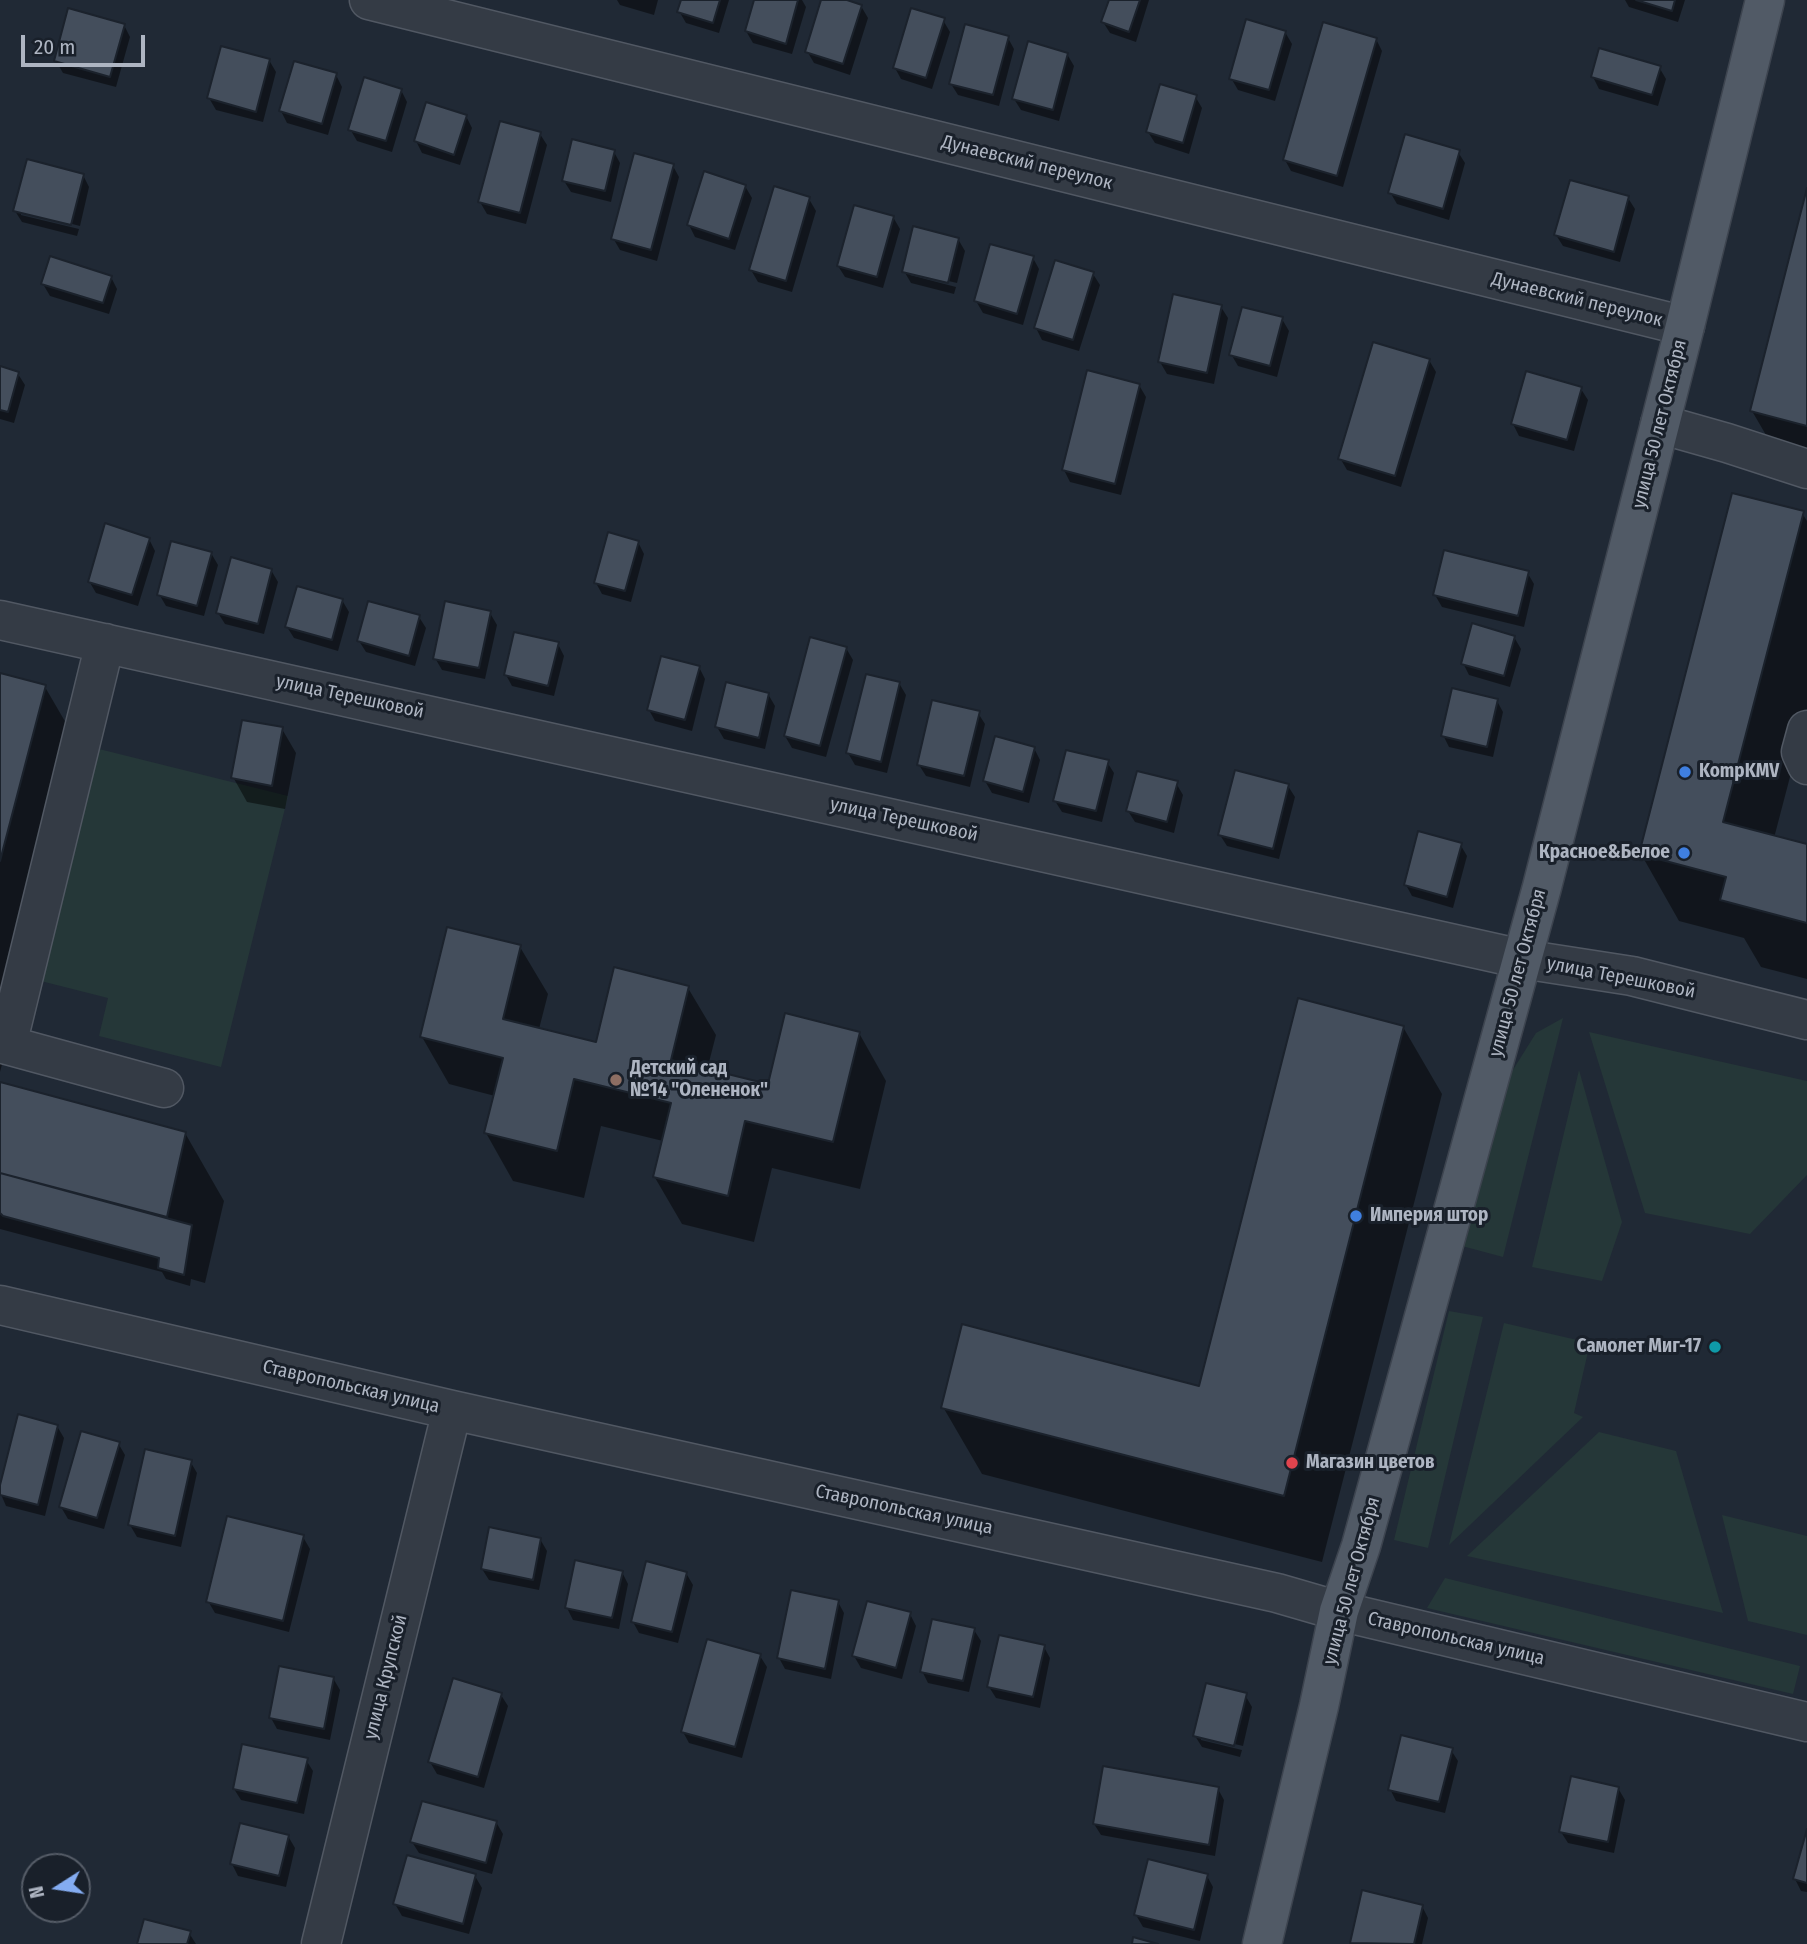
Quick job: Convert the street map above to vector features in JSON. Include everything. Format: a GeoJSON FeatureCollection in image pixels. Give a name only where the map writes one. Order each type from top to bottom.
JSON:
{"type":"FeatureCollection","features":[{"type":"Feature","properties":{"kind":"main road","name":"улица 50 лет Октября"},"geometry":{"type":"LineString","coordinates":[[1262,1944],[1339,1611],[1361,1546],[1522,959],[1685,326],[1765,0]]}},
{"type":"Feature","properties":{"kind":"street","name":"Дунаевский переулок"},"geometry":{"type":"LineString","coordinates":[[369,0],[1685,326]]}},
{"type":"Feature","properties":{"kind":"street"},"geometry":{"type":"LineString","coordinates":[[1660,424],[1807,469]]}},
{"type":"Feature","properties":{"kind":"street","name":"улица Терешковой"},"geometry":{"type":"LineString","coordinates":[[0,620],[1522,959],[1632,976],[1807,1020]]}},
{"type":"Feature","properties":{"kind":"street"},"geometry":{"type":"LineString","coordinates":[[105,643],[7,1045],[164,1088]]}},
{"type":"Feature","properties":{"kind":"street"},"geometry":{"type":"LineString","coordinates":[[1807,730],[1801,752],[1807,765]]}},
{"type":"Feature","properties":{"kind":"street","name":"Ставропольская улица"},"geometry":{"type":"LineString","coordinates":[[0,1305],[452,1410],[1277,1593],[1339,1611],[1807,1722]]}},
{"type":"Feature","properties":{"kind":"street","name":"улица Крупской"},"geometry":{"type":"LineString","coordinates":[[321,1944],[452,1410]]}},
{"type":"Feature","properties":{"kind":"shaded area"},"geometry":{"type":"Polygon","coordinates":[[[87,746],[288,796],[221,1067],[99,1036],[108,998],[29,978],[87,746]]]}},
{"type":"Feature","properties":{"kind":"shaded area"},"geometry":{"type":"Polygon","coordinates":[[[1563,1018],[1503,1257],[1462,1246],[1506,1081],[1536,1033],[1563,1018]]]}},
{"type":"Feature","properties":{"kind":"shaded area"},"geometry":{"type":"Polygon","coordinates":[[[1589,1032],[1807,1081],[1807,1175],[1750,1234],[1645,1213],[1589,1032]]]}},
{"type":"Feature","properties":{"kind":"shaded area"},"geometry":{"type":"Polygon","coordinates":[[[1579,1070],[1622,1222],[1602,1281],[1532,1267],[1579,1070]]]}},
{"type":"Feature","properties":{"kind":"shaded area"},"geometry":{"type":"Polygon","coordinates":[[[1449,1311],[1483,1317],[1428,1548],[1394,1540],[1449,1311]]]}},
{"type":"Feature","properties":{"kind":"shaded area"},"geometry":{"type":"Polygon","coordinates":[[[1504,1323],[1590,1343],[1574,1413],[1583,1417],[1449,1545],[1504,1323]]]}},
{"type":"Feature","properties":{"kind":"shaded area"},"geometry":{"type":"Polygon","coordinates":[[[1599,1432],[1676,1451],[1723,1613],[1467,1556],[1599,1432]]]}},
{"type":"Feature","properties":{"kind":"shaded area"},"geometry":{"type":"Polygon","coordinates":[[[1722,1515],[1807,1536],[1807,1635],[1748,1621],[1722,1515]]]}},
{"type":"Feature","properties":{"kind":"shaded area"},"geometry":{"type":"Polygon","coordinates":[[[1445,1578],[1800,1666],[1793,1694],[1427,1608],[1445,1578]]]}},
{"type":"Feature","properties":{"kind":"building"},"geometry":{"type":"Polygon","coordinates":[[[681,0],[720,0],[713,23],[677,12],[681,0]]]}},
{"type":"Feature","properties":{"kind":"building"},"geometry":{"type":"Polygon","coordinates":[[[754,0],[798,0],[786,44],[745,31],[754,0]]]}},
{"type":"Feature","properties":{"kind":"building"},"geometry":{"type":"Polygon","coordinates":[[[821,0],[847,0],[862,5],[843,64],[805,52],[821,0]]]}},
{"type":"Feature","properties":{"kind":"building"},"geometry":{"type":"Polygon","coordinates":[[[1109,0],[1140,0],[1129,32],[1101,22],[1109,0]]]}},
{"type":"Feature","properties":{"kind":"building"},"geometry":{"type":"Polygon","coordinates":[[[1636,0],[1675,0],[1672,11],[1636,0]]]}},
{"type":"Feature","properties":{"kind":"building"},"geometry":{"type":"Polygon","coordinates":[[[68,8],[125,24],[110,77],[54,61],[68,8]]]}},
{"type":"Feature","properties":{"kind":"building"},"geometry":{"type":"Polygon","coordinates":[[[911,8],[945,18],[926,78],[893,68],[911,8]]]}},
{"type":"Feature","properties":{"kind":"building"},"geometry":{"type":"Polygon","coordinates":[[[1246,19],[1286,31],[1269,90],[1229,79],[1246,19]]]}},
{"type":"Feature","properties":{"kind":"building"},"geometry":{"type":"Polygon","coordinates":[[[1323,22],[1377,38],[1337,176],[1283,160],[1323,22]]]}},
{"type":"Feature","properties":{"kind":"building"},"geometry":{"type":"Polygon","coordinates":[[[965,24],[1009,36],[993,95],[949,84],[965,24]]]}},
{"type":"Feature","properties":{"kind":"building"},"geometry":{"type":"Polygon","coordinates":[[[1028,41],[1068,53],[1053,110],[1012,99],[1028,41]]]}},
{"type":"Feature","properties":{"kind":"building"},"geometry":{"type":"Polygon","coordinates":[[[221,46],[270,59],[256,112],[207,98],[221,46]]]}},
{"type":"Feature","properties":{"kind":"building"},"geometry":{"type":"Polygon","coordinates":[[[1599,48],[1661,66],[1652,95],[1591,77],[1599,48]]]}},
{"type":"Feature","properties":{"kind":"building"},"geometry":{"type":"Polygon","coordinates":[[[294,61],[337,73],[322,124],[279,111],[294,61]]]}},
{"type":"Feature","properties":{"kind":"building"},"geometry":{"type":"Polygon","coordinates":[[[364,77],[402,89],[386,141],[348,130],[364,77]]]}},
{"type":"Feature","properties":{"kind":"building"},"geometry":{"type":"Polygon","coordinates":[[[1160,84],[1197,95],[1183,143],[1146,132],[1160,84]]]}},
{"type":"Feature","properties":{"kind":"building"},"geometry":{"type":"Polygon","coordinates":[[[426,102],[467,115],[454,155],[414,141],[426,102]]]}},
{"type":"Feature","properties":{"kind":"building"},"geometry":{"type":"Polygon","coordinates":[[[500,121],[541,132],[520,213],[478,202],[500,121]]]}},
{"type":"Feature","properties":{"kind":"building"},"geometry":{"type":"Polygon","coordinates":[[[1405,134],[1460,150],[1443,209],[1388,193],[1405,134]]]}},
{"type":"Feature","properties":{"kind":"building"},"geometry":{"type":"Polygon","coordinates":[[[572,139],[615,150],[605,191],[562,181],[572,139]]]}},
{"type":"Feature","properties":{"kind":"building"},"geometry":{"type":"Polygon","coordinates":[[[634,153],[674,164],[651,250],[611,239],[634,153]]]}},
{"type":"Feature","properties":{"kind":"building"},"geometry":{"type":"Polygon","coordinates":[[[27,159],[84,174],[71,225],[13,211],[27,159]]]}},
{"type":"Feature","properties":{"kind":"building"},"geometry":{"type":"Polygon","coordinates":[[[704,171],[746,185],[729,239],[687,225],[704,171]]]}},
{"type":"Feature","properties":{"kind":"building"},"geometry":{"type":"Polygon","coordinates":[[[1570,180],[1629,196],[1614,252],[1554,235],[1570,180]]]}},
{"type":"Feature","properties":{"kind":"building"},"geometry":{"type":"Polygon","coordinates":[[[774,186],[810,197],[786,281],[749,270],[774,186]]]}},
{"type":"Feature","properties":{"kind":"building"},"geometry":{"type":"Polygon","coordinates":[[[1807,188],[1807,426],[1750,411],[1807,188]]]}},
{"type":"Feature","properties":{"kind":"building"},"geometry":{"type":"Polygon","coordinates":[[[854,205],[894,216],[877,277],[837,266],[854,205]]]}},
{"type":"Feature","properties":{"kind":"building"},"geometry":{"type":"Polygon","coordinates":[[[913,226],[959,238],[948,283],[902,272],[913,226]]]}},
{"type":"Feature","properties":{"kind":"building"},"geometry":{"type":"Polygon","coordinates":[[[990,244],[1034,256],[1017,314],[974,301],[990,244]]]}},
{"type":"Feature","properties":{"kind":"building"},"geometry":{"type":"Polygon","coordinates":[[[50,256],[112,276],[103,303],[41,284],[50,256]]]}},
{"type":"Feature","properties":{"kind":"building"},"geometry":{"type":"Polygon","coordinates":[[[1055,260],[1094,272],[1073,340],[1034,328],[1055,260]]]}},
{"type":"Feature","properties":{"kind":"building"},"geometry":{"type":"Polygon","coordinates":[[[1173,294],[1222,305],[1207,373],[1158,362],[1173,294]]]}},
{"type":"Feature","properties":{"kind":"building"},"geometry":{"type":"Polygon","coordinates":[[[1242,307],[1283,317],[1270,366],[1229,355],[1242,307]]]}},
{"type":"Feature","properties":{"kind":"building"},"geometry":{"type":"Polygon","coordinates":[[[1373,342],[1430,359],[1395,476],[1338,459],[1373,342]]]}},
{"type":"Feature","properties":{"kind":"building"},"geometry":{"type":"Polygon","coordinates":[[[0,366],[19,372],[8,412],[0,410],[0,366]]]}},
{"type":"Feature","properties":{"kind":"building"},"geometry":{"type":"Polygon","coordinates":[[[1087,370],[1140,384],[1115,484],[1062,470],[1087,370]]]}},
{"type":"Feature","properties":{"kind":"building"},"geometry":{"type":"Polygon","coordinates":[[[1526,371],[1582,387],[1567,440],[1511,424],[1526,371]]]}},
{"type":"Feature","properties":{"kind":"building"},"geometry":{"type":"Polygon","coordinates":[[[1732,493],[1804,511],[1723,822],[1807,844],[1807,923],[1720,900],[1726,877],[1639,854],[1732,493]]]}},
{"type":"Feature","properties":{"kind":"building"},"geometry":{"type":"Polygon","coordinates":[[[105,523],[150,538],[132,595],[88,582],[105,523]]]}},
{"type":"Feature","properties":{"kind":"building"},"geometry":{"type":"Polygon","coordinates":[[[608,532],[639,541],[625,591],[594,583],[608,532]]]}},
{"type":"Feature","properties":{"kind":"building"},"geometry":{"type":"Polygon","coordinates":[[[171,541],[212,552],[197,606],[157,595],[171,541]]]}},
{"type":"Feature","properties":{"kind":"building"},"geometry":{"type":"Polygon","coordinates":[[[1444,550],[1529,571],[1518,616],[1433,595],[1444,550]]]}},
{"type":"Feature","properties":{"kind":"building"},"geometry":{"type":"Polygon","coordinates":[[[231,557],[272,569],[258,624],[216,613],[231,557]]]}},
{"type":"Feature","properties":{"kind":"building"},"geometry":{"type":"Polygon","coordinates":[[[297,586],[343,599],[332,640],[285,627],[297,586]]]}},
{"type":"Feature","properties":{"kind":"building"},"geometry":{"type":"Polygon","coordinates":[[[368,601],[420,615],[409,656],[357,641],[368,601]]]}},
{"type":"Feature","properties":{"kind":"building"},"geometry":{"type":"Polygon","coordinates":[[[445,601],[491,611],[479,668],[433,659],[445,601]]]}},
{"type":"Feature","properties":{"kind":"building"},"geometry":{"type":"Polygon","coordinates":[[[1472,623],[1515,636],[1504,676],[1461,664],[1472,623]]]}},
{"type":"Feature","properties":{"kind":"building"},"geometry":{"type":"Polygon","coordinates":[[[514,632],[559,642],[548,686],[504,675],[514,632]]]}},
{"type":"Feature","properties":{"kind":"building"},"geometry":{"type":"Polygon","coordinates":[[[810,637],[847,647],[820,746],[784,736],[810,637]]]}},
{"type":"Feature","properties":{"kind":"building"},"geometry":{"type":"Polygon","coordinates":[[[661,656],[700,666],[685,720],[647,710],[661,656]]]}},
{"type":"Feature","properties":{"kind":"building"},"geometry":{"type":"Polygon","coordinates":[[[0,673],[46,685],[0,861],[0,673]]]}},
{"type":"Feature","properties":{"kind":"building"},"geometry":{"type":"Polygon","coordinates":[[[866,674],[900,682],[881,762],[846,753],[866,674]]]}},
{"type":"Feature","properties":{"kind":"building"},"geometry":{"type":"Polygon","coordinates":[[[726,682],[769,693],[759,738],[715,727],[726,682]]]}},
{"type":"Feature","properties":{"kind":"building"},"geometry":{"type":"Polygon","coordinates":[[[1452,688],[1498,699],[1487,747],[1441,736],[1452,688]]]}},
{"type":"Feature","properties":{"kind":"building"},"geometry":{"type":"Polygon","coordinates":[[[932,700],[980,711],[964,776],[917,765],[932,700]]]}},
{"type":"Feature","properties":{"kind":"building"},"geometry":{"type":"Polygon","coordinates":[[[242,720],[283,727],[272,786],[231,778],[242,720]]]}},
{"type":"Feature","properties":{"kind":"building"},"geometry":{"type":"Polygon","coordinates":[[[995,736],[1035,747],[1023,792],[983,781],[995,736]]]}},
{"type":"Feature","properties":{"kind":"building"},"geometry":{"type":"Polygon","coordinates":[[[1066,750],[1109,760],[1096,811],[1053,801],[1066,750]]]}},
{"type":"Feature","properties":{"kind":"building"},"geometry":{"type":"Polygon","coordinates":[[[1235,770],[1289,784],[1273,849],[1218,835],[1235,770]]]}},
{"type":"Feature","properties":{"kind":"building"},"geometry":{"type":"Polygon","coordinates":[[[1137,771],[1178,781],[1167,822],[1126,811],[1137,771]]]}},
{"type":"Feature","properties":{"kind":"building"},"geometry":{"type":"Polygon","coordinates":[[[1418,831],[1462,843],[1447,897],[1404,885],[1418,831]]]}},
{"type":"Feature","properties":{"kind":"building"},"geometry":{"type":"Polygon","coordinates":[[[447,927],[521,945],[503,1019],[596,1042],[614,967],[689,986],[671,1060],[768,1084],[785,1013],[860,1032],[833,1142],[745,1121],[728,1196],[653,1177],[671,1103],[574,1079],[557,1151],[484,1133],[503,1058],[420,1037],[447,927]]]}},
{"type":"Feature","properties":{"kind":"building"},"geometry":{"type":"Polygon","coordinates":[[[1298,998],[1404,1026],[1284,1496],[941,1408],[962,1324],[1199,1386],[1298,998]]]}},
{"type":"Feature","properties":{"kind":"building"},"geometry":{"type":"Polygon","coordinates":[[[0,1082],[186,1132],[167,1217],[0,1173],[0,1082]]]}},
{"type":"Feature","properties":{"kind":"building"},"geometry":{"type":"Polygon","coordinates":[[[0,1173],[192,1225],[184,1275],[158,1268],[159,1258],[3,1216],[0,1213],[0,1173]]]}},
{"type":"Feature","properties":{"kind":"building"},"geometry":{"type":"Polygon","coordinates":[[[18,1414],[58,1425],[38,1505],[0,1495],[0,1485],[18,1414]]]}},
{"type":"Feature","properties":{"kind":"building"},"geometry":{"type":"Polygon","coordinates":[[[81,1431],[120,1442],[97,1518],[59,1507],[81,1431]]]}},
{"type":"Feature","properties":{"kind":"building"},"geometry":{"type":"Polygon","coordinates":[[[145,1449],[192,1460],[175,1536],[128,1525],[145,1449]]]}},
{"type":"Feature","properties":{"kind":"building"},"geometry":{"type":"Polygon","coordinates":[[[227,1516],[304,1535],[283,1621],[206,1602],[227,1516]]]}},
{"type":"Feature","properties":{"kind":"building"},"geometry":{"type":"Polygon","coordinates":[[[489,1527],[541,1538],[533,1580],[481,1569],[489,1527]]]}},
{"type":"Feature","properties":{"kind":"building"},"geometry":{"type":"Polygon","coordinates":[[[575,1560],[623,1571],[612,1618],[565,1608],[575,1560]]]}},
{"type":"Feature","properties":{"kind":"building"},"geometry":{"type":"Polygon","coordinates":[[[646,1561],[687,1572],[672,1632],[631,1622],[646,1561]]]}},
{"type":"Feature","properties":{"kind":"building"},"geometry":{"type":"Polygon","coordinates":[[[791,1590],[839,1600],[825,1669],[777,1658],[791,1590]]]}},
{"type":"Feature","properties":{"kind":"building"},"geometry":{"type":"Polygon","coordinates":[[[867,1601],[911,1612],[896,1668],[852,1656],[867,1601]]]}},
{"type":"Feature","properties":{"kind":"building"},"geometry":{"type":"Polygon","coordinates":[[[932,1619],[975,1628],[963,1681],[920,1672],[932,1619]]]}},
{"type":"Feature","properties":{"kind":"building"},"geometry":{"type":"Polygon","coordinates":[[[999,1635],[1045,1645],[1033,1697],[987,1687],[999,1635]]]}},
{"type":"Feature","properties":{"kind":"building"},"geometry":{"type":"Polygon","coordinates":[[[707,1639],[761,1654],[735,1747],[681,1732],[707,1639]]]}},
{"type":"Feature","properties":{"kind":"building"},"geometry":{"type":"Polygon","coordinates":[[[279,1666],[334,1677],[324,1729],[269,1718],[279,1666]]]}},
{"type":"Feature","properties":{"kind":"building"},"geometry":{"type":"Polygon","coordinates":[[[453,1678],[502,1693],[478,1777],[428,1762],[453,1678]]]}},
{"type":"Feature","properties":{"kind":"building"},"geometry":{"type":"Polygon","coordinates":[[[1206,1683],[1247,1693],[1234,1746],[1193,1736],[1206,1683]]]}},
{"type":"Feature","properties":{"kind":"building"},"geometry":{"type":"Polygon","coordinates":[[[1401,1735],[1453,1748],[1439,1802],[1388,1790],[1401,1735]]]}},
{"type":"Feature","properties":{"kind":"building"},"geometry":{"type":"Polygon","coordinates":[[[242,1744],[308,1758],[297,1803],[233,1789],[242,1744]]]}},
{"type":"Feature","properties":{"kind":"building"},"geometry":{"type":"Polygon","coordinates":[[[1103,1766],[1219,1787],[1209,1845],[1093,1824],[1103,1766]]]}},
{"type":"Feature","properties":{"kind":"building"},"geometry":{"type":"Polygon","coordinates":[[[1571,1776],[1619,1787],[1608,1842],[1559,1832],[1571,1776]]]}},
{"type":"Feature","properties":{"kind":"building"},"geometry":{"type":"Polygon","coordinates":[[[422,1801],[497,1821],[486,1863],[410,1842],[422,1801]]]}},
{"type":"Feature","properties":{"kind":"building"},"geometry":{"type":"Polygon","coordinates":[[[240,1823],[289,1835],[279,1876],[230,1864],[240,1823]]]}},
{"type":"Feature","properties":{"kind":"building"},"geometry":{"type":"Polygon","coordinates":[[[1807,1829],[1807,1883],[1793,1879],[1807,1829]]]}},
{"type":"Feature","properties":{"kind":"building"},"geometry":{"type":"Polygon","coordinates":[[[407,1855],[476,1874],[463,1924],[393,1904],[407,1855]]]}},
{"type":"Feature","properties":{"kind":"building"},"geometry":{"type":"Polygon","coordinates":[[[1148,1859],[1208,1874],[1194,1930],[1134,1915],[1148,1859]]]}},
{"type":"Feature","properties":{"kind":"building"},"geometry":{"type":"Polygon","coordinates":[[[1362,1890],[1423,1905],[1414,1944],[1350,1943],[1362,1890]]]}},
{"type":"Feature","properties":{"kind":"building"},"geometry":{"type":"Polygon","coordinates":[[[144,1919],[191,1931],[187,1944],[137,1944],[144,1919]]]}},
{"type":"Feature","properties":{"kind":"building"},"geometry":{"type":"Polygon","coordinates":[[[1133,1937],[1158,1944],[1132,1944],[1133,1937]]]}},
{"type":"Feature","properties":{"kind":"place","name":"KompKMV"},"geometry":{"type":"Point","coordinates":[1685,772]}},
{"type":"Feature","properties":{"kind":"place","name":"Красное&Белое"},"geometry":{"type":"Point","coordinates":[1684,853]}},
{"type":"Feature","properties":{"kind":"place","name":"Детский сад №14 \"Олененок\""},"geometry":{"type":"Point","coordinates":[616,1080]}},
{"type":"Feature","properties":{"kind":"place","name":"Империя штор"},"geometry":{"type":"Point","coordinates":[1356,1216]}},
{"type":"Feature","properties":{"kind":"place","name":"Самолет Миг-17"},"geometry":{"type":"Point","coordinates":[1715,1347]}},
{"type":"Feature","properties":{"kind":"place","name":"Магазин цветов"},"geometry":{"type":"Point","coordinates":[1292,1463]}}]}
